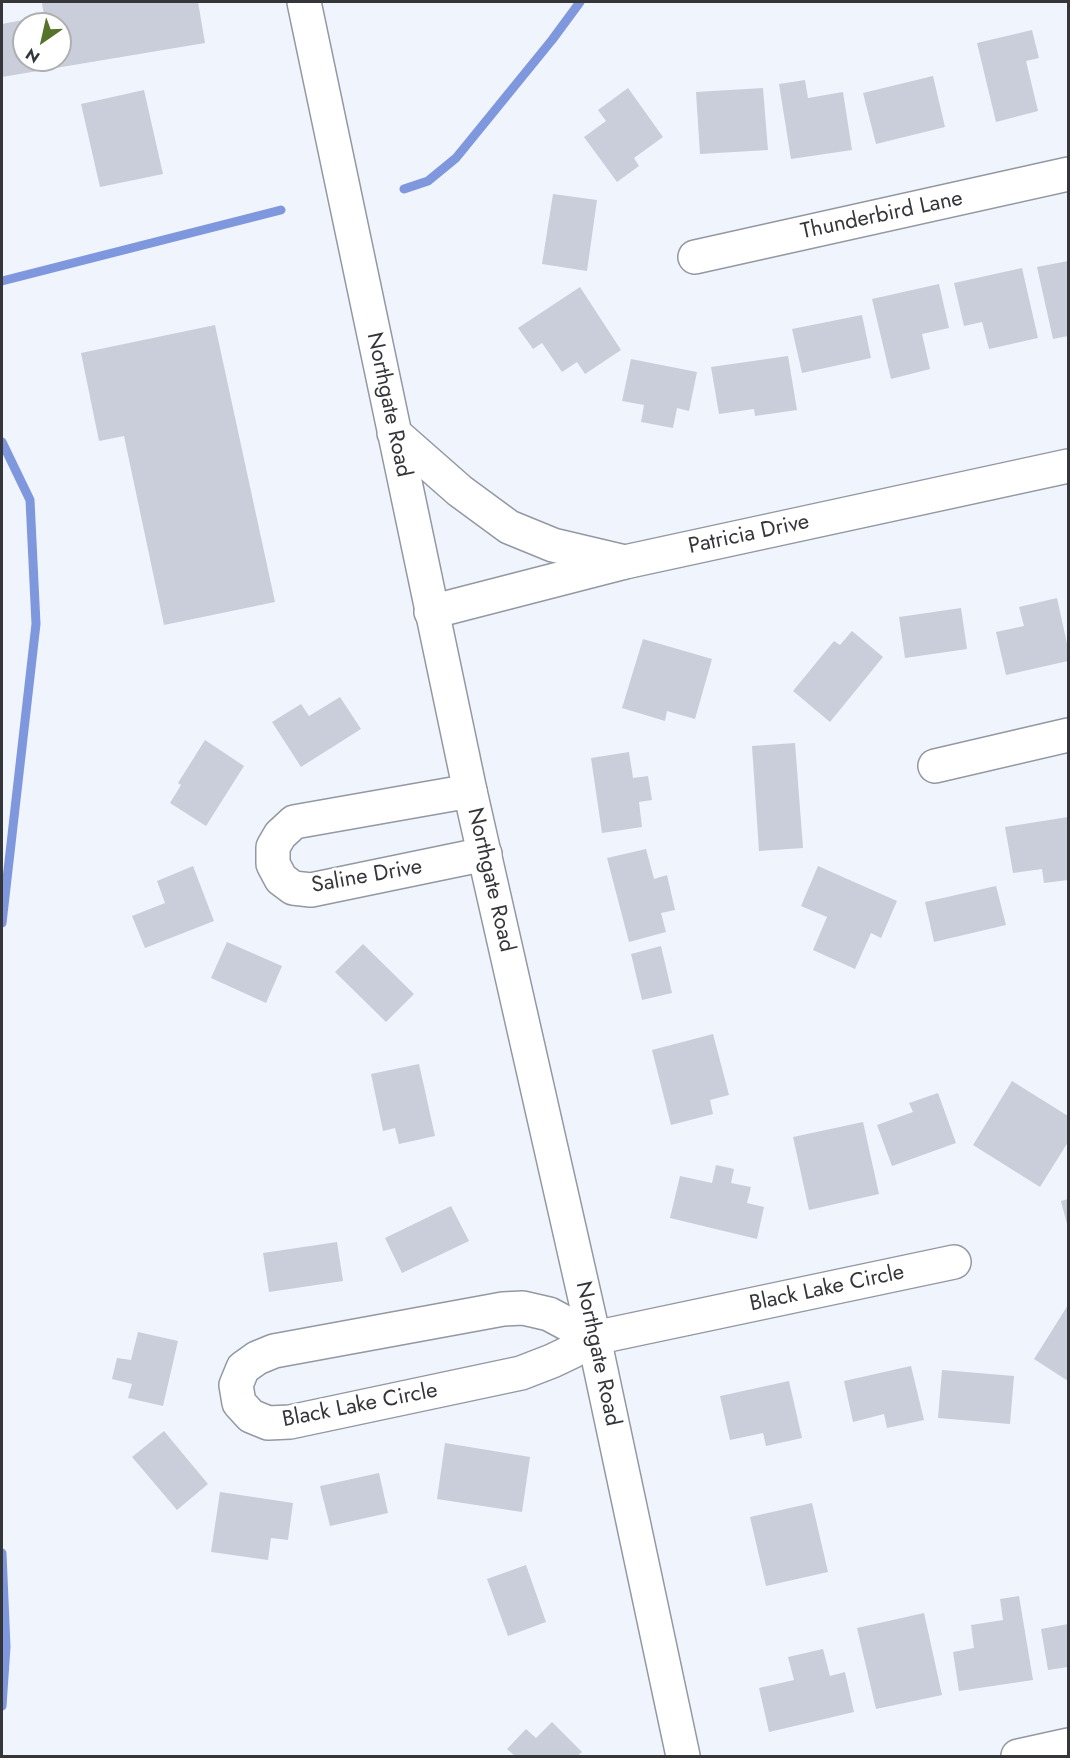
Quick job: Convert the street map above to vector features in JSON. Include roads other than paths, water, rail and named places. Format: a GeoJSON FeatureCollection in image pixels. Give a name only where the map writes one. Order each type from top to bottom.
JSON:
{"type":"FeatureCollection","features":[{"type":"Feature","properties":{"kind":"street","name":"Northgate Road"},"geometry":{"type":"LineString","coordinates":[[304,2],[431,612],[594,1338],[683,1756]]}},
{"type":"Feature","properties":{"kind":"street","name":"Thunderbird Lane"},"geometry":{"type":"LineString","coordinates":[[695,256],[1068,174]]}},
{"type":"Feature","properties":{"kind":"street"},"geometry":{"type":"LineString","coordinates":[[394,433],[460,491],[509,526],[554,545],[625,562]]}},
{"type":"Feature","properties":{"kind":"street","name":"Patricia Drive"},"geometry":{"type":"LineString","coordinates":[[431,612],[625,562],[1068,466]]}},
{"type":"Feature","properties":{"kind":"street"},"geometry":{"type":"LineString","coordinates":[[935,766],[1068,735]]}},
{"type":"Feature","properties":{"kind":"street","name":"Saline Drive"},"geometry":{"type":"LineString","coordinates":[[470,790],[294,822],[280,835],[273,847],[273,864],[280,879],[293,888],[311,890],[485,854]]}},
{"type":"Feature","properties":{"kind":"street","name":"Black Lake Circle"},"geometry":{"type":"LineString","coordinates":[[594,1338],[549,1314],[523,1308],[503,1309],[274,1351],[257,1358],[243,1368],[236,1385],[239,1403],[251,1416],[268,1424],[290,1422],[520,1373],[562,1356],[594,1338],[954,1262]]}},
{"type":"Feature","properties":{"kind":"street"},"geometry":{"type":"LineString","coordinates":[[1018,1756],[1068,1745]]}},
{"type":"Feature","properties":{"kind":"waterway"},"geometry":{"type":"LineString","coordinates":[[404,189],[428,181],[456,158],[580,2]]}},
{"type":"Feature","properties":{"kind":"waterway"},"geometry":{"type":"LineString","coordinates":[[2,281],[281,210]]}},
{"type":"Feature","properties":{"kind":"waterway"},"geometry":{"type":"LineString","coordinates":[[2,442],[30,500],[36,624],[2,923]]}},
{"type":"Feature","properties":{"kind":"waterway"},"geometry":{"type":"LineString","coordinates":[[2,1553],[6,1647],[2,1706]]}}]}
